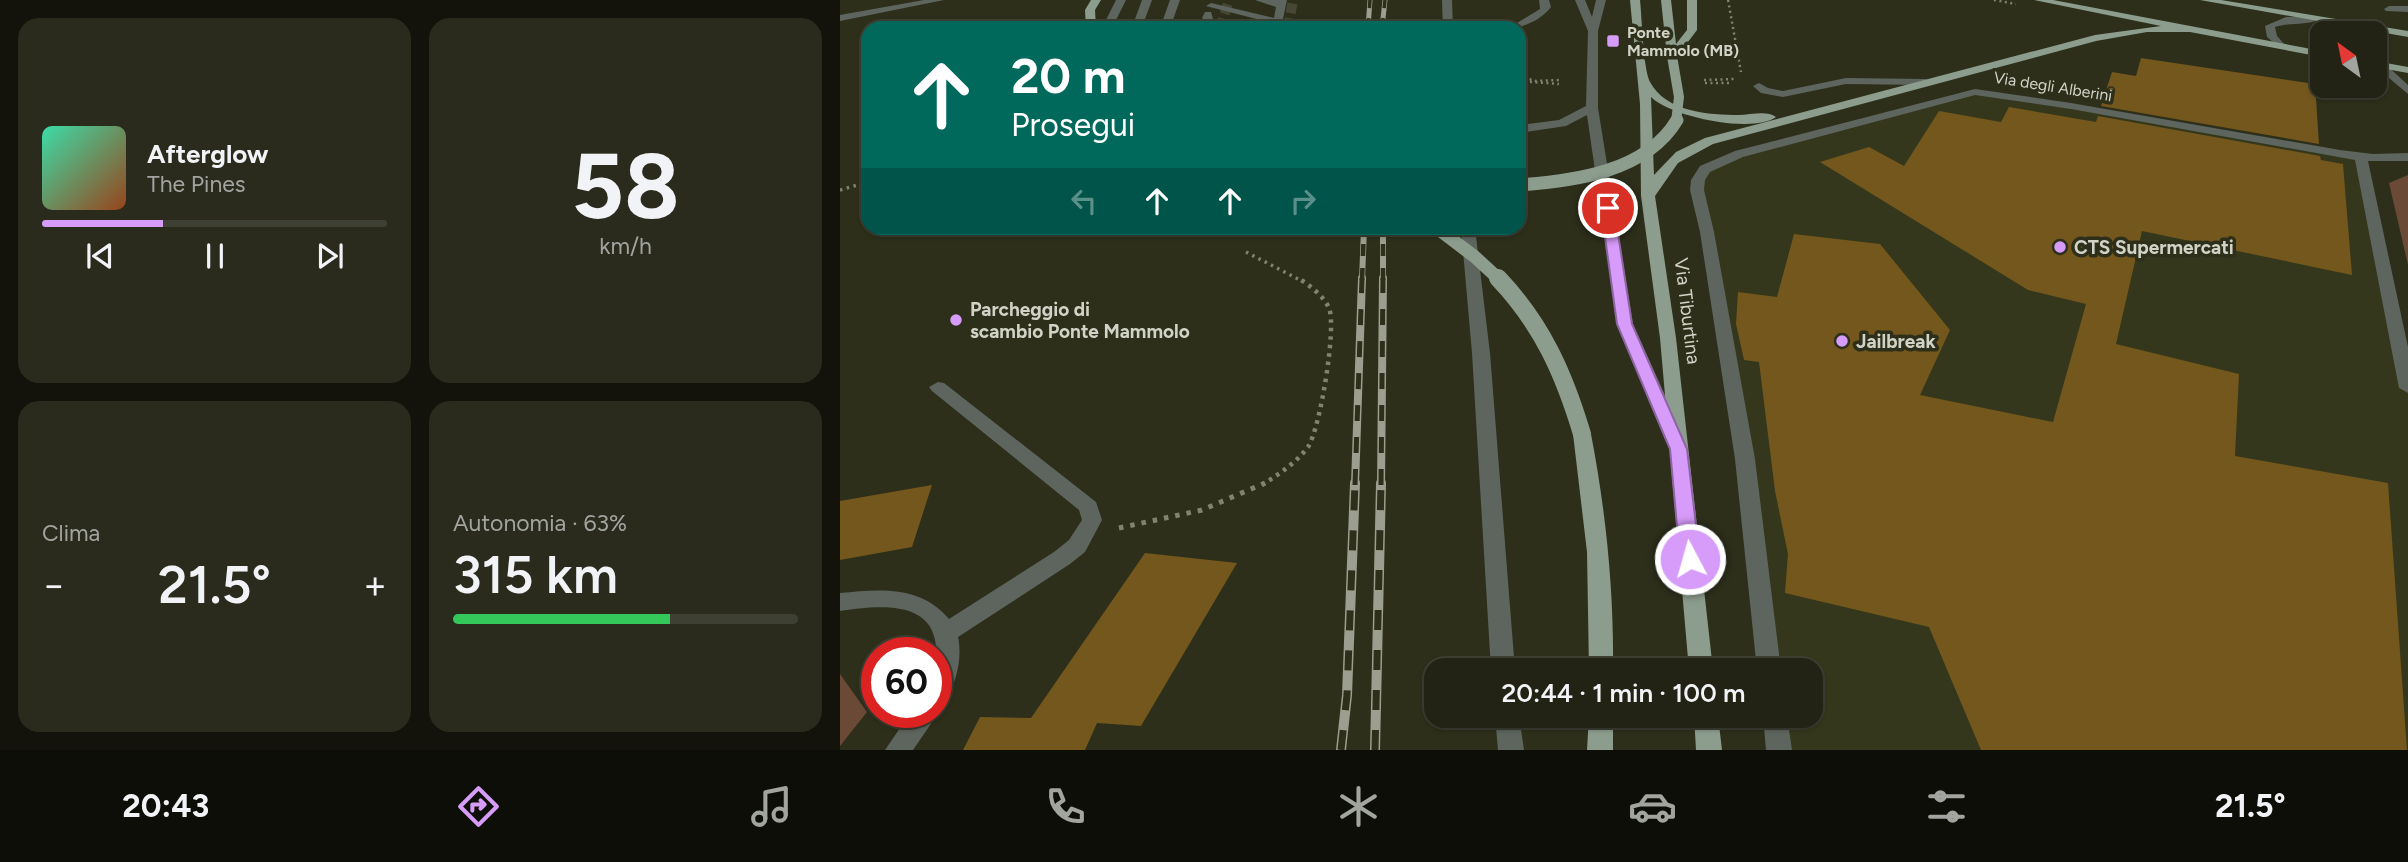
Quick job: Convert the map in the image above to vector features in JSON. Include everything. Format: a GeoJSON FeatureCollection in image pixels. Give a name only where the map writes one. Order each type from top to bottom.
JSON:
{"type":"FeatureCollection","features":[{"type":"Feature","properties":{"kind":"main road"},"geometry":{"type":"LineString","coordinates":[[1083,0],[1090,10],[1091,21]]}},
{"type":"Feature","properties":{"kind":"main road"},"geometry":{"type":"LineString","coordinates":[[1090,10],[1096,0]]}},
{"type":"Feature","properties":{"kind":"main road","name":"Via Tiburtina"},"geometry":{"type":"LineString","coordinates":[[1635,0],[1644,82],[1648,196],[1668,338],[1700,658]]}},
{"type":"Feature","properties":{"kind":"main road"},"geometry":{"type":"LineString","coordinates":[[2039,0],[2310,52]]}},
{"type":"Feature","properties":{"kind":"main road"},"geometry":{"type":"LineString","coordinates":[[2208,0],[2408,34]]}},
{"type":"Feature","properties":{"kind":"main road"},"geometry":{"type":"LineString","coordinates":[[1672,56],[1692,30],[1692,1]]}},
{"type":"Feature","properties":{"kind":"main road"},"geometry":{"type":"LineString","coordinates":[[1526,184],[1584,176],[1615,166],[1657,145],[1672,129],[1679,112],[1666,2]]}},
{"type":"Feature","properties":{"kind":"main road"},"geometry":{"type":"LineString","coordinates":[[2085,9],[2105,23],[2104,30],[2095,38]]}},
{"type":"Feature","properties":{"kind":"main road"},"geometry":{"type":"LineString","coordinates":[[1648,196],[1668,164],[1693,147],[1832,106],[2095,38],[2147,29],[2189,29]]}},
{"type":"Feature","properties":{"kind":"main road"},"geometry":{"type":"LineString","coordinates":[[2387,66],[2408,70]]}},
{"type":"Feature","properties":{"kind":"main road"},"geometry":{"type":"LineString","coordinates":[[1644,82],[1665,103],[1709,116],[1757,118],[1832,106]]}},
{"type":"Feature","properties":{"kind":"main road"},"geometry":{"type":"LineString","coordinates":[[1448,235],[1462,244],[1500,280],[1534,322],[1563,373],[1582,434],[1594,508],[1602,616],[1601,658]]}},
{"type":"Feature","properties":{"kind":"main road"},"geometry":{"type":"LineString","coordinates":[[1600,750],[1601,728]]}},
{"type":"Feature","properties":{"kind":"main road"},"geometry":{"type":"LineString","coordinates":[[1707,728],[1710,750]]}},
{"type":"Feature","properties":{"kind":"street"},"geometry":{"type":"LineString","coordinates":[[840,18],[939,0]]}},
{"type":"Feature","properties":{"kind":"street"},"geometry":{"type":"LineString","coordinates":[[1109,21],[1121,0]]}},
{"type":"Feature","properties":{"kind":"street"},"geometry":{"type":"LineString","coordinates":[[1140,21],[1147,0]]}},
{"type":"Feature","properties":{"kind":"street"},"geometry":{"type":"LineString","coordinates":[[1168,21],[1175,0]]}},
{"type":"Feature","properties":{"kind":"street"},"geometry":{"type":"LineString","coordinates":[[1224,0],[1279,13]]}},
{"type":"Feature","properties":{"kind":"street"},"geometry":{"type":"LineString","coordinates":[[1259,0],[1279,13]]}},
{"type":"Feature","properties":{"kind":"street"},"geometry":{"type":"LineString","coordinates":[[1447,0],[1448,21]]}},
{"type":"Feature","properties":{"kind":"street"},"geometry":{"type":"LineString","coordinates":[[1580,0],[1593,31]]}},
{"type":"Feature","properties":{"kind":"street"},"geometry":{"type":"LineString","coordinates":[[1601,0],[1593,31],[1592,108],[1625,324],[1679,449]]}},
{"type":"Feature","properties":{"kind":"street"},"geometry":{"type":"LineString","coordinates":[[1526,21],[1543,11],[1546,7],[1542,1]]}},
{"type":"Feature","properties":{"kind":"street"},"geometry":{"type":"LineString","coordinates":[[1211,7],[1279,13]]}},
{"type":"Feature","properties":{"kind":"street"},"geometry":{"type":"LineString","coordinates":[[1211,7],[1246,21]]}},
{"type":"Feature","properties":{"kind":"street"},"geometry":{"type":"LineString","coordinates":[[2389,9],[2408,9]]}},
{"type":"Feature","properties":{"kind":"street"},"geometry":{"type":"LineString","coordinates":[[2281,46],[2272,37],[2270,26],[2286,20],[2315,19]]}},
{"type":"Feature","properties":{"kind":"street"},"geometry":{"type":"LineString","coordinates":[[2387,73],[2408,91]]}},
{"type":"Feature","properties":{"kind":"street"},"geometry":{"type":"LineString","coordinates":[[1759,86],[1763,92],[1785,99],[1826,89],[1836,83],[1886,80],[1925,82]]}},
{"type":"Feature","properties":{"kind":"street","name":"Via degli Alberini"},"geometry":{"type":"LineString","coordinates":[[1705,169],[1739,154],[1975,92],[2059,103],[2361,157],[2408,157]]}},
{"type":"Feature","properties":{"kind":"street"},"geometry":{"type":"LineString","coordinates":[[1526,128],[1556,125],[1574,119],[1592,108]]}},
{"type":"Feature","properties":{"kind":"street"},"geometry":{"type":"LineString","coordinates":[[2361,157],[2408,388]]}},
{"type":"Feature","properties":{"kind":"street","name":"Via Tiburtina"},"geometry":{"type":"LineString","coordinates":[[1705,169],[1698,180],[1697,190],[1707,232],[1745,458],[1768,658]]}},
{"type":"Feature","properties":{"kind":"street"},"geometry":{"type":"LineString","coordinates":[[1469,235],[1502,658]]}},
{"type":"Feature","properties":{"kind":"street"},"geometry":{"type":"LineString","coordinates":[[938,387],[1088,507],[1092,520],[1077,546],[1062,558],[947,632]]}},
{"type":"Feature","properties":{"kind":"street"},"geometry":{"type":"LineString","coordinates":[[840,602],[874,598],[908,602],[936,617],[948,637]]}},
{"type":"Feature","properties":{"kind":"street"},"geometry":{"type":"LineString","coordinates":[[898,750],[914,728]]}},
{"type":"Feature","properties":{"kind":"street"},"geometry":{"type":"LineString","coordinates":[[1508,728],[1511,750]]}},
{"type":"Feature","properties":{"kind":"street"},"geometry":{"type":"LineString","coordinates":[[1776,728],[1779,750]]}},
{"type":"Feature","properties":{"kind":"path"},"geometry":{"type":"LineString","coordinates":[[1526,78],[1560,82],[1526,81]]}},
{"type":"Feature","properties":{"kind":"path"},"geometry":{"type":"LineString","coordinates":[[1704,81],[1742,81]]}},
{"type":"Feature","properties":{"kind":"path"},"geometry":{"type":"LineString","coordinates":[[840,190],[861,184]]}},
{"type":"Feature","properties":{"kind":"path"},"geometry":{"type":"LineString","coordinates":[[1084,533],[1210,509],[1280,474],[1311,442],[1330,348],[1332,320],[1329,309],[1322,298],[1286,270],[1246,252]]}},
{"type":"Feature","properties":{"kind":"shaded area"},"geometry":{"type":"Polygon","coordinates":[[[1975,92],[2361,157],[2408,388],[2408,750],[1779,750],[1776,728],[1823,728],[1823,658],[1768,658],[1745,459],[1700,174],[1711,165],[1975,92]]]}},
{"type":"Feature","properties":{"kind":"shaded area"},"geometry":{"type":"Polygon","coordinates":[[[2408,175],[2408,265],[2389,183],[2408,175]]]}},
{"type":"Feature","properties":{"kind":"shaded area"},"geometry":{"type":"Polygon","coordinates":[[[840,674],[861,704],[861,720],[840,746],[840,674]]]}},
{"type":"Feature","properties":{"kind":"building"},"geometry":{"type":"Polygon","coordinates":[[[2141,58],[2310,83],[2310,98],[2316,98],[2319,144],[2101,106],[2112,72],[2136,76],[2141,58]]]}},
{"type":"Feature","properties":{"kind":"building"},"geometry":{"type":"Polygon","coordinates":[[[2009,107],[2096,122],[2098,116],[2320,156],[2321,160],[2343,164],[2352,275],[2142,231],[2116,344],[2239,374],[2235,456],[2388,483],[2407,750],[1981,750],[1929,627],[1785,593],[1788,554],[1775,491],[1759,362],[1744,360],[1736,324],[1738,292],[1777,297],[1794,234],[1880,244],[1950,330],[1920,395],[2053,422],[2086,304],[2028,290],[1820,162],[1869,147],[1904,166],[1939,111],[2001,122],[2009,107]]]}},
{"type":"Feature","properties":{"kind":"building"},"geometry":{"type":"Polygon","coordinates":[[[932,485],[912,547],[840,560],[840,501],[932,485]]]}},
{"type":"Feature","properties":{"kind":"building"},"geometry":{"type":"Polygon","coordinates":[[[1145,553],[1237,563],[1141,726],[1097,723],[1085,750],[963,750],[980,717],[1031,718],[1145,553]]]}},
{"type":"Feature","properties":{"kind":"tunnel"},"geometry":{"type":"LineString","coordinates":[[1222,21],[1229,0]]}},
{"type":"Feature","properties":{"kind":"tunnel"},"geometry":{"type":"LineString","coordinates":[[1289,21],[1293,0]]}},
{"type":"Feature","properties":{"kind":"railway"},"geometry":{"type":"LineString","coordinates":[[1368,21],[1370,0]]}},
{"type":"Feature","properties":{"kind":"railway"},"geometry":{"type":"LineString","coordinates":[[1383,21],[1385,0]]}},
{"type":"Feature","properties":{"kind":"railway"},"geometry":{"type":"LineString","coordinates":[[1362,280],[1364,235]]}},
{"type":"Feature","properties":{"kind":"railway"},"geometry":{"type":"LineString","coordinates":[[1383,235],[1383,278]]}},
{"type":"Feature","properties":{"kind":"railway"},"geometry":{"type":"LineString","coordinates":[[1355,485],[1362,278]]}},
{"type":"Feature","properties":{"kind":"railway"},"geometry":{"type":"LineString","coordinates":[[1381,485],[1383,278]]}},
{"type":"Feature","properties":{"kind":"railway"},"geometry":{"type":"LineString","coordinates":[[1341,750],[1347,695],[1355,483]]}},
{"type":"Feature","properties":{"kind":"railway"},"geometry":{"type":"LineString","coordinates":[[1375,750],[1381,483]]}},
{"type":"Feature","properties":{"kind":"place","name":"Ponte Mammolo (MB)"},"geometry":{"type":"Point","coordinates":[1613,41]}},
{"type":"Feature","properties":{"kind":"place","name":"CTS Supermercati"},"geometry":{"type":"Point","coordinates":[2060,247]}},
{"type":"Feature","properties":{"kind":"place","name":"Parcheggio di scambio Ponte Mammolo"},"geometry":{"type":"Point","coordinates":[956,320]}},
{"type":"Feature","properties":{"kind":"place","name":"Jailbreak"},"geometry":{"type":"Point","coordinates":[1842,341]}},
{"type":"Feature","properties":{"kind":"route"},"geometry":{"type":"LineString","coordinates":[[1608,208],[1625,324],[1679,449],[1690,559]]}}]}
